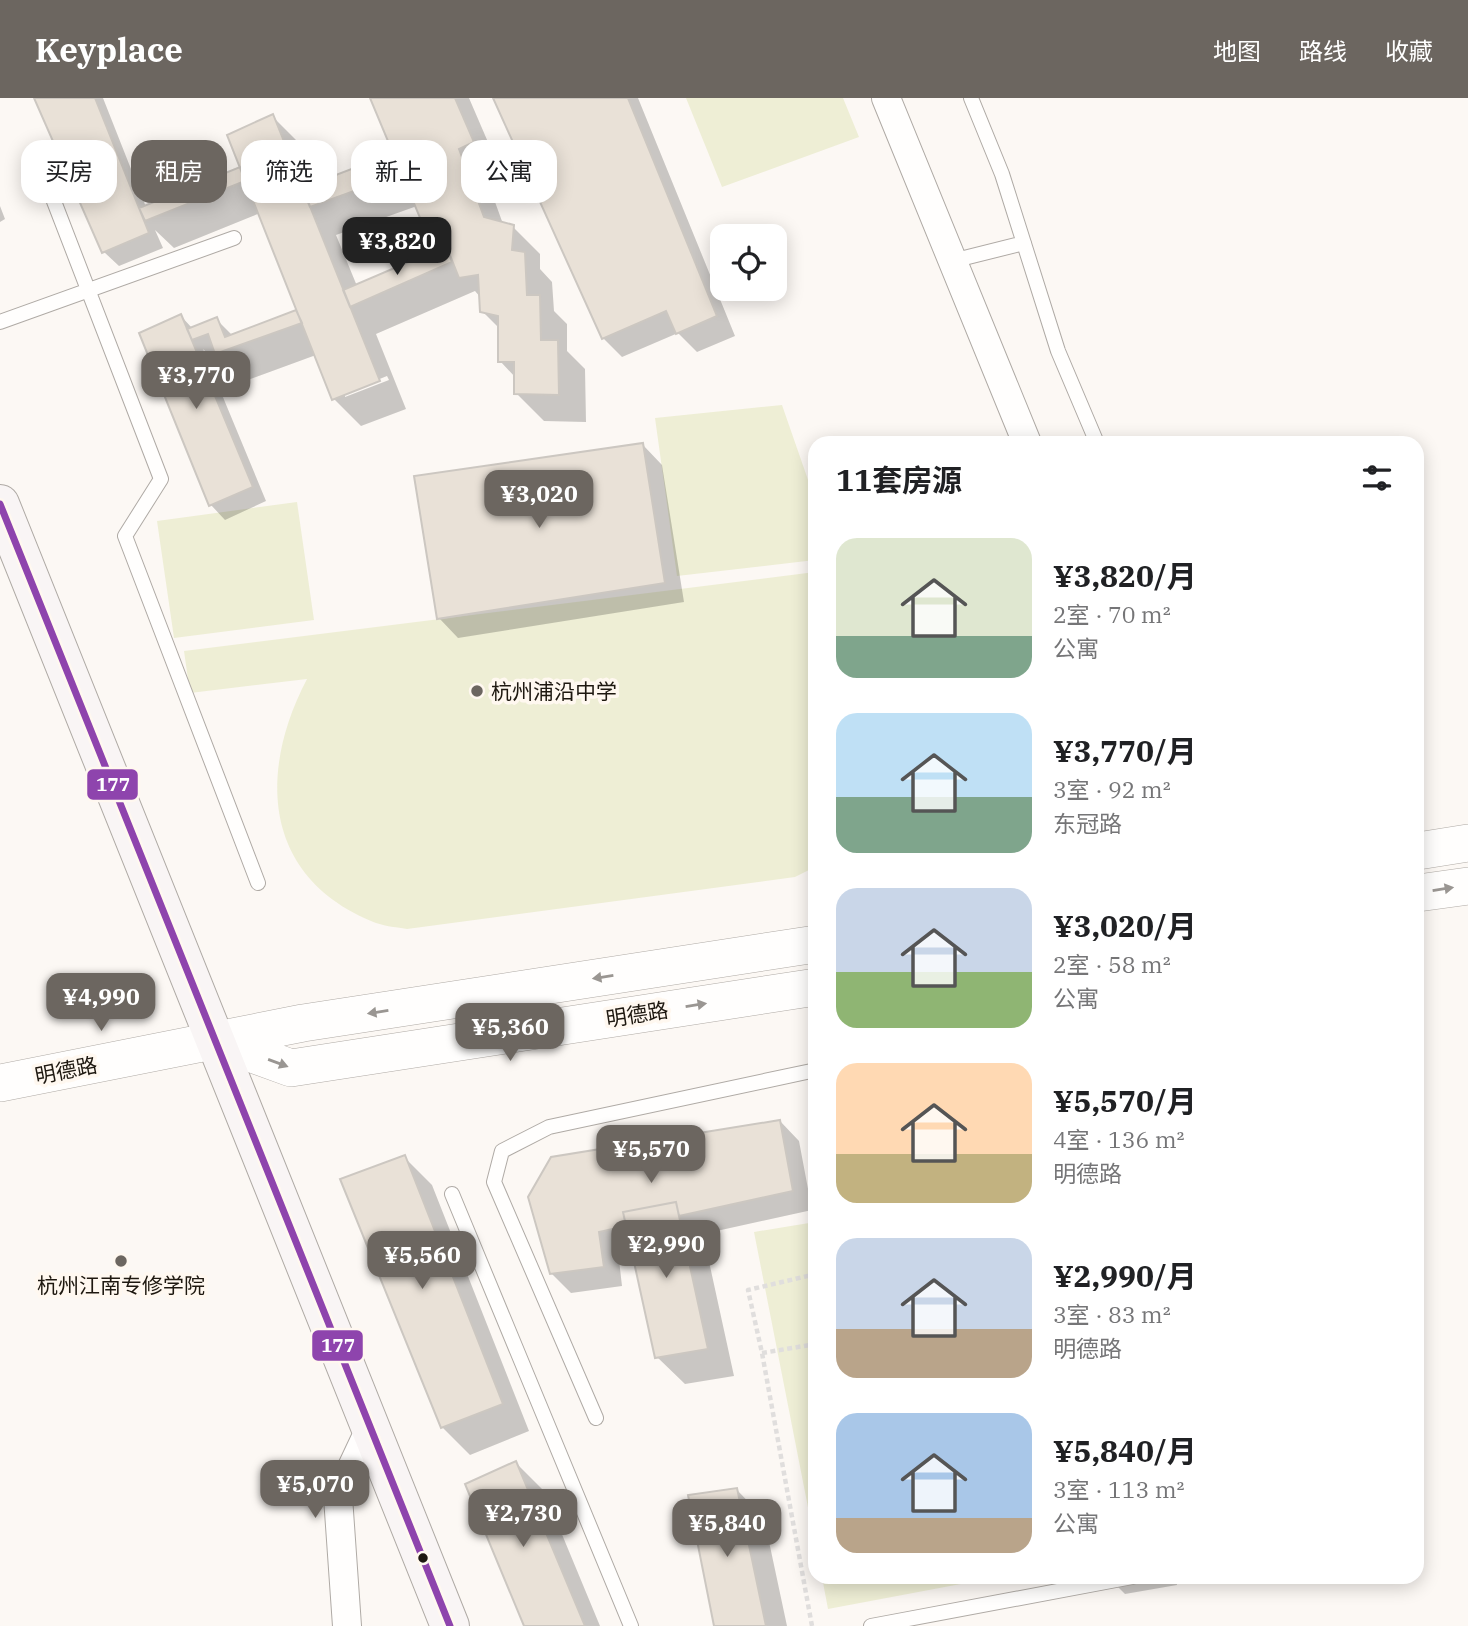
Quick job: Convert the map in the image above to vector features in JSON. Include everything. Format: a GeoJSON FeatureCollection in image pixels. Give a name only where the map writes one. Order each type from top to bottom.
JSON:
{"type":"FeatureCollection","features":[{"type":"Feature","properties":{"kind":"main road"},"geometry":{"type":"LineString","coordinates":[[0,505],[450,1626]]}},
{"type":"Feature","properties":{"kind":"street"},"geometry":{"type":"LineString","coordinates":[[886,98],[1024,436]]}},
{"type":"Feature","properties":{"kind":"street"},"geometry":{"type":"LineString","coordinates":[[1424,850],[1468,844]]}},
{"type":"Feature","properties":{"kind":"street"},"geometry":{"type":"LineString","coordinates":[[1424,892],[1468,886]]}},
{"type":"Feature","properties":{"kind":"street","name":"明德路"},"geometry":{"type":"LineString","coordinates":[[0,1083],[303,1023],[808,945]]}},
{"type":"Feature","properties":{"kind":"street","name":"明德路"},"geometry":{"type":"LineString","coordinates":[[214,1040],[291,1068],[808,988]]}},
{"type":"Feature","properties":{"kind":"street"},"geometry":{"type":"LineString","coordinates":[[347,1626],[338,1497],[370,1429]]}},
{"type":"Feature","properties":{"kind":"lane"},"geometry":{"type":"LineString","coordinates":[[971,98],[1002,174],[1058,351],[1094,436]]}},
{"type":"Feature","properties":{"kind":"lane"},"geometry":{"type":"LineString","coordinates":[[55,203],[161,478],[125,536],[258,883]]}},
{"type":"Feature","properties":{"kind":"lane"},"geometry":{"type":"LineString","coordinates":[[0,322],[234,238]]}},
{"type":"Feature","properties":{"kind":"lane"},"geometry":{"type":"LineString","coordinates":[[952,261],[1024,243]]}},
{"type":"Feature","properties":{"kind":"lane"},"geometry":{"type":"LineString","coordinates":[[596,1418],[494,1182],[502,1151],[549,1127],[808,1072]]}},
{"type":"Feature","properties":{"kind":"lane"},"geometry":{"type":"LineString","coordinates":[[452,1194],[631,1626]]}},
{"type":"Feature","properties":{"kind":"lane"},"geometry":{"type":"LineString","coordinates":[[871,1626],[1095,1584]]}},
{"type":"Feature","properties":{"kind":"path"},"geometry":{"type":"LineString","coordinates":[[808,1276],[748,1290],[812,1626]]}},
{"type":"Feature","properties":{"kind":"path"},"geometry":{"type":"LineString","coordinates":[[762,1353],[808,1345]]}},
{"type":"Feature","properties":{"kind":"green space"},"geometry":{"type":"Polygon","coordinates":[[[686,98],[843,98],[859,137],[722,187],[686,98]]]}},
{"type":"Feature","properties":{"kind":"green space"},"geometry":{"type":"Polygon","coordinates":[[[782,405],[808,480],[808,561],[677,576],[655,418],[782,405]]]}},
{"type":"Feature","properties":{"kind":"green space"},"geometry":{"type":"Polygon","coordinates":[[[297,502],[314,620],[174,638],[157,521],[297,502]]]}},
{"type":"Feature","properties":{"kind":"green space"},"geometry":{"type":"Polygon","coordinates":[[[808,573],[808,870],[795,877],[407,929],[371,921],[335,901],[309,877],[290,849],[280,818],[277,785],[281,750],[291,714],[307,679],[190,693],[184,651],[808,573]]]}},
{"type":"Feature","properties":{"kind":"green space"},"geometry":{"type":"Polygon","coordinates":[[[808,1223],[808,1507],[754,1232],[808,1223]]]}},
{"type":"Feature","properties":{"kind":"green space"},"geometry":{"type":"Polygon","coordinates":[[[823,1584],[961,1584],[828,1609],[823,1584]]]}},
{"type":"Feature","properties":{"kind":"building"},"geometry":{"type":"Polygon","coordinates":[[[34,98],[95,98],[112,140],[52,140],[34,98]]]}},
{"type":"Feature","properties":{"kind":"building"},"geometry":{"type":"Polygon","coordinates":[[[370,98],[455,98],[473,140],[461,140],[459,149],[461,203],[479,203],[484,217],[514,225],[512,250],[525,252],[527,295],[540,295],[541,340],[558,340],[559,395],[514,394],[514,362],[498,362],[498,316],[480,312],[478,275],[459,278],[442,235],[428,237],[414,203],[447,203],[447,140],[388,140],[370,98]]]}},
{"type":"Feature","properties":{"kind":"building"},"geometry":{"type":"Polygon","coordinates":[[[493,98],[628,98],[717,316],[676,334],[666,311],[602,339],[540,203],[557,203],[557,140],[512,140],[493,98]]]}},
{"type":"Feature","properties":{"kind":"building"},"geometry":{"type":"Polygon","coordinates":[[[273,114],[283,140],[241,140],[241,170],[227,135],[273,114]]]}},
{"type":"Feature","properties":{"kind":"building"},"geometry":{"type":"Polygon","coordinates":[[[117,153],[131,188],[131,203],[137,203],[149,233],[102,253],[80,203],[117,203],[117,153]]]}},
{"type":"Feature","properties":{"kind":"building"},"geometry":{"type":"Polygon","coordinates":[[[240,167],[241,183],[227,188],[227,172],[240,167]]]}},
{"type":"Feature","properties":{"kind":"building"},"geometry":{"type":"Polygon","coordinates":[[[351,169],[351,192],[337,197],[337,175],[351,169]]]}},
{"type":"Feature","properties":{"kind":"building"},"geometry":{"type":"Polygon","coordinates":[[[151,203],[190,203],[145,221],[139,208],[151,203]]]}},
{"type":"Feature","properties":{"kind":"building"},"geometry":{"type":"Polygon","coordinates":[[[254,203],[309,203],[380,381],[332,400],[254,203]]]}},
{"type":"Feature","properties":{"kind":"building"},"geometry":{"type":"Polygon","coordinates":[[[446,246],[452,262],[350,307],[343,290],[446,246]]]}},
{"type":"Feature","properties":{"kind":"building"},"geometry":{"type":"Polygon","coordinates":[[[296,310],[302,323],[215,354],[208,334],[192,340],[187,329],[217,317],[225,337],[296,310]]]}},
{"type":"Feature","properties":{"kind":"building"},"geometry":{"type":"Polygon","coordinates":[[[181,314],[253,487],[209,506],[139,333],[181,314]]]}},
{"type":"Feature","properties":{"kind":"building"},"geometry":{"type":"Polygon","coordinates":[[[643,443],[665,583],[437,619],[414,476],[643,443]]]}},
{"type":"Feature","properties":{"kind":"building"},"geometry":{"type":"Polygon","coordinates":[[[780,1120],[793,1191],[679,1216],[676,1202],[623,1212],[626,1226],[599,1232],[604,1267],[550,1274],[528,1197],[551,1157],[780,1120]]]}},
{"type":"Feature","properties":{"kind":"building"},"geometry":{"type":"Polygon","coordinates":[[[405,1155],[503,1404],[441,1428],[340,1179],[405,1155]]]}},
{"type":"Feature","properties":{"kind":"building"},"geometry":{"type":"Polygon","coordinates":[[[676,1202],[708,1349],[655,1358],[623,1212],[676,1202]]]}},
{"type":"Feature","properties":{"kind":"building"},"geometry":{"type":"Polygon","coordinates":[[[516,1461],[585,1626],[524,1626],[465,1484],[516,1461]]]}},
{"type":"Feature","properties":{"kind":"building"},"geometry":{"type":"Polygon","coordinates":[[[737,1488],[766,1626],[714,1626],[688,1495],[737,1488]]]}},
{"type":"Feature","properties":{"kind":"transit line","name":"177"},"geometry":{"type":"LineString","coordinates":[[0,504],[450,1626]]}},
{"type":"Feature","properties":{"kind":"place","name":"杭州浦沿中学"},"geometry":{"type":"Point","coordinates":[477,691]}},
{"type":"Feature","properties":{"kind":"place","name":"杭州江南专修学院"},"geometry":{"type":"Point","coordinates":[121,1261]}}]}
